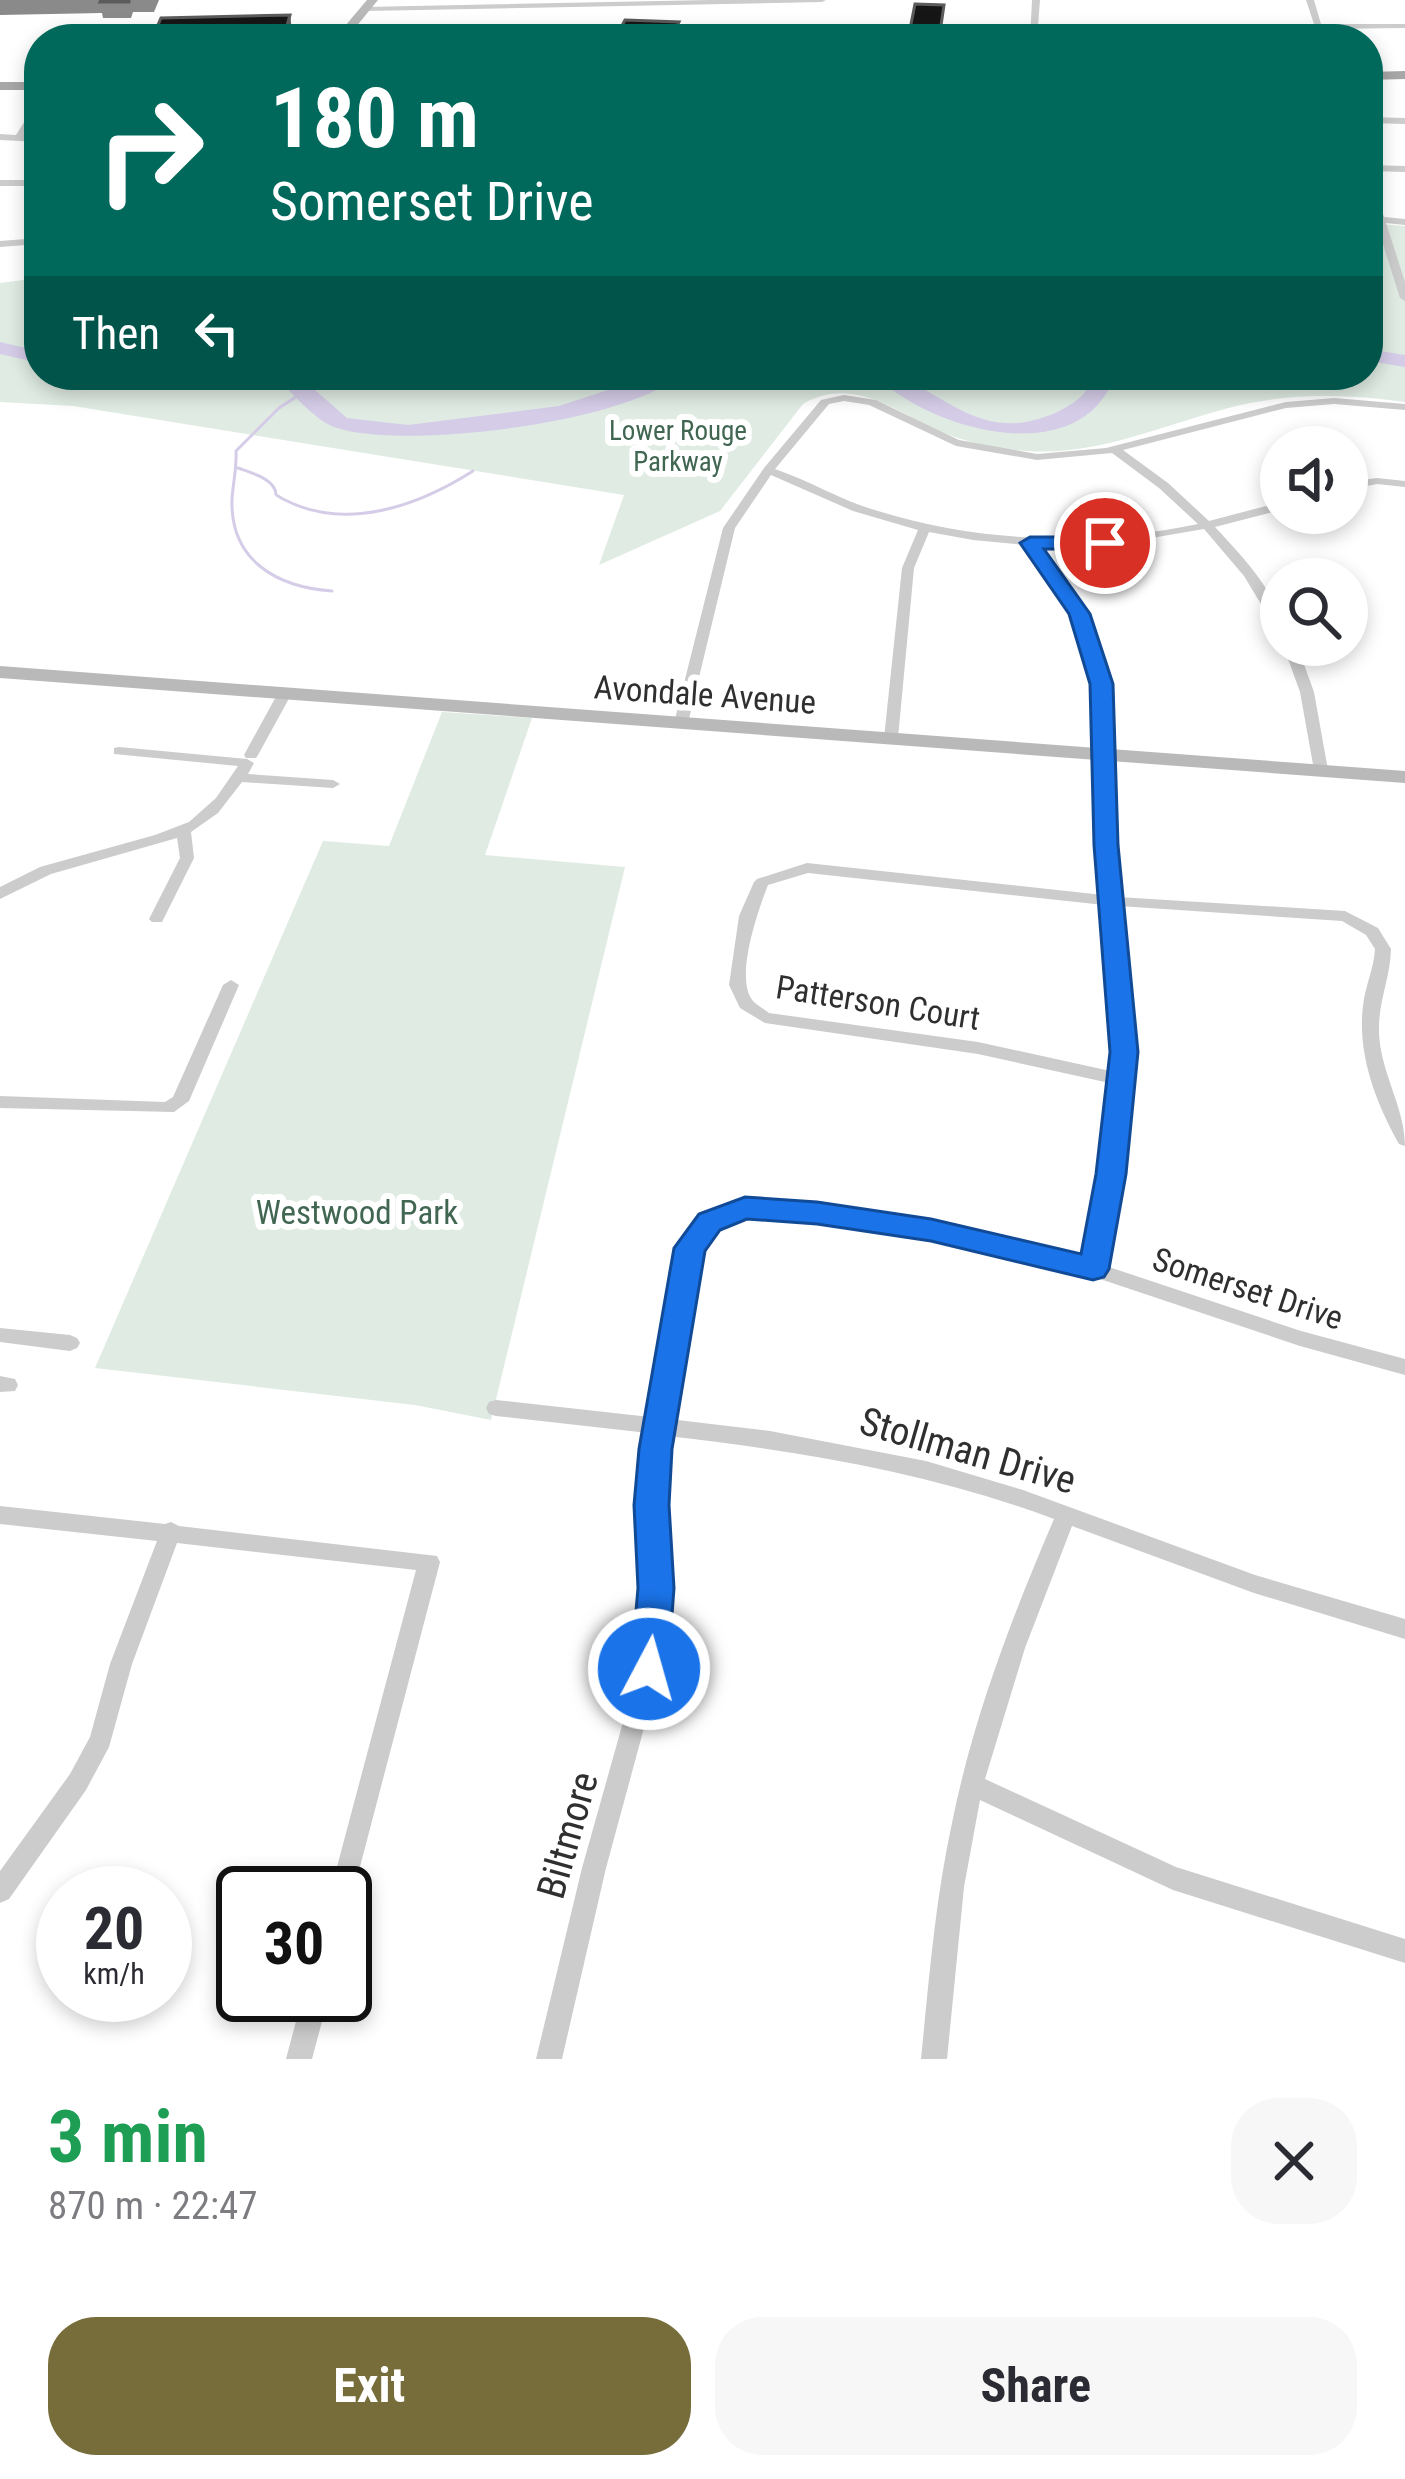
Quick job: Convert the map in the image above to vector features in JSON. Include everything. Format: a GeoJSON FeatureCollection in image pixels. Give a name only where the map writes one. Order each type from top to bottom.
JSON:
{"type":"FeatureCollection","features":[{"type":"Feature","properties":{"kind":"main road"},"geometry":{"type":"LineString","coordinates":[[0,73],[10,78],[0,85]]}},
{"type":"Feature","properties":{"kind":"street"},"geometry":{"type":"LineString","coordinates":[[369,4],[822,0]]}},
{"type":"Feature","properties":{"kind":"street"},"geometry":{"type":"LineString","coordinates":[[19,138],[24,130]]}},
{"type":"Feature","properties":{"kind":"street"},"geometry":{"type":"LineString","coordinates":[[0,136],[24,138]]}},
{"type":"Feature","properties":{"kind":"street"},"geometry":{"type":"LineString","coordinates":[[1383,240],[1404,289]]}},
{"type":"Feature","properties":{"kind":"street"},"geometry":{"type":"LineString","coordinates":[[681,723],[724,542],[768,470],[820,406],[836,399],[872,401],[946,440],[994,453],[1054,458],[1114,449],[1286,405],[1334,401],[1405,406]]}},
{"type":"Feature","properties":{"kind":"street"},"geometry":{"type":"LineString","coordinates":[[1114,449],[1163,485],[1208,528],[1260,592]]}},
{"type":"Feature","properties":{"kind":"street"},"geometry":{"type":"LineString","coordinates":[[768,470],[851,506],[926,528],[1030,543],[1126,542],[1208,528],[1260,512]]}},
{"type":"Feature","properties":{"kind":"street"},"geometry":{"type":"LineString","coordinates":[[1368,481],[1405,484]]}},
{"type":"Feature","properties":{"kind":"street"},"geometry":{"type":"LineString","coordinates":[[891,738],[908,568],[926,528]]}},
{"type":"Feature","properties":{"kind":"street"},"geometry":{"type":"LineString","coordinates":[[1030,543],[1065,587],[1089,637],[1102,684],[1102,754],[1110,901],[1122,992],[1123,1080],[1093,1269]]}},
{"type":"Feature","properties":{"kind":"street"},"geometry":{"type":"LineString","coordinates":[[1298,666],[1321,770]]}},
{"type":"Feature","properties":{"kind":"street","name":"Avondale Avenue"},"geometry":{"type":"LineString","coordinates":[[0,672],[1405,776]]}},
{"type":"Feature","properties":{"kind":"street"},"geometry":{"type":"LineString","coordinates":[[251,755],[285,693]]}},
{"type":"Feature","properties":{"kind":"street"},"geometry":{"type":"LineString","coordinates":[[0,894],[67,860],[183,830],[213,811],[247,763],[119,751]]}},
{"type":"Feature","properties":{"kind":"street"},"geometry":{"type":"LineString","coordinates":[[239,778],[332,784]]}},
{"type":"Feature","properties":{"kind":"street"},"geometry":{"type":"LineString","coordinates":[[157,919],[187,858],[183,830]]}},
{"type":"Feature","properties":{"kind":"street","name":"Patterson Court"},"geometry":{"type":"LineString","coordinates":[[1110,901],[807,868],[784,872],[762,882],[752,899],[737,985],[746,1004],[775,1022],[977,1048],[1123,1080]]}},
{"type":"Feature","properties":{"kind":"street"},"geometry":{"type":"LineString","coordinates":[[1110,901],[1335,913],[1372,932],[1384,959],[1371,1006],[1374,1047],[1390,1108],[1405,1140]]}},
{"type":"Feature","properties":{"kind":"street"},"geometry":{"type":"LineString","coordinates":[[0,1102],[168,1108],[180,1101],[231,985]]}},
{"type":"Feature","properties":{"kind":"street","name":"Somerset Drive"},"geometry":{"type":"LineString","coordinates":[[720,1215],[755,1207],[883,1222],[1093,1269],[1300,1338],[1405,1367]]}},
{"type":"Feature","properties":{"kind":"street","name":"Biltmore"},"geometry":{"type":"LineString","coordinates":[[549,2059],[594,1868],[649,1669],[656,1588],[652,1505],[658,1428],[690,1248],[700,1231],[720,1215]]}},
{"type":"Feature","properties":{"kind":"street"},"geometry":{"type":"LineString","coordinates":[[0,1335],[70,1343]]}},
{"type":"Feature","properties":{"kind":"street","name":"Stollman Drive"},"geometry":{"type":"LineString","coordinates":[[496,1408],[770,1438],[880,1458],[971,1481],[1254,1584],[1405,1629]]}},
{"type":"Feature","properties":{"kind":"street"},"geometry":{"type":"LineString","coordinates":[[934,2059],[948,1924],[972,1785],[1019,1634],[1066,1514]]}},
{"type":"Feature","properties":{"kind":"street"},"geometry":{"type":"LineString","coordinates":[[0,1515],[429,1562],[349,1866]]}},
{"type":"Feature","properties":{"kind":"street"},"geometry":{"type":"LineString","coordinates":[[0,1891],[78,1781],[101,1740],[122,1664],[171,1531]]}},
{"type":"Feature","properties":{"kind":"street"},"geometry":{"type":"LineString","coordinates":[[972,1785],[1173,1878],[1405,1951]]}},
{"type":"Feature","properties":{"kind":"street"},"geometry":{"type":"LineString","coordinates":[[299,2059],[309,2022]]}},
{"type":"Feature","properties":{"kind":"green space","name":"Lower Rouge Parkway"},"geometry":{"type":"Polygon","coordinates":[[[1383,224],[1405,226],[1405,402],[1327,396],[1269,400],[1084,448],[1027,451],[957,438],[859,395],[822,396],[803,404],[720,511],[599,565],[624,495],[73,406],[0,402],[0,283],[24,280],[24,390],[1383,390],[1383,224]]]}},
{"type":"Feature","properties":{"kind":"green space","name":"Westwood Park"},"geometry":{"type":"Polygon","coordinates":[[[442,712],[532,718],[485,855],[625,867],[491,1420],[415,1405],[95,1368],[323,841],[389,846],[442,712]]]}},
{"type":"Feature","properties":{"kind":"building"},"geometry":{"type":"Polygon","coordinates":[[[915,4],[944,5],[941,24],[911,24],[915,4]]]}},
{"type":"Feature","properties":{"kind":"building"},"geometry":{"type":"Polygon","coordinates":[[[290,15],[287,24],[158,24],[161,18],[290,15]]]}},
{"type":"Feature","properties":{"kind":"building"},"geometry":{"type":"Polygon","coordinates":[[[625,20],[679,22],[678,24],[623,24],[625,20]]]}},
{"type":"Feature","properties":{"kind":"waterway"},"geometry":{"type":"LineString","coordinates":[[0,348],[24,354]]}},
{"type":"Feature","properties":{"kind":"waterway"},"geometry":{"type":"LineString","coordinates":[[1383,357],[1405,361]]}},
{"type":"Feature","properties":{"kind":"waterway"},"geometry":{"type":"LineString","coordinates":[[303,390],[340,423],[408,431],[508,422],[638,390]]}},
{"type":"Feature","properties":{"kind":"waterway"},"geometry":{"type":"LineString","coordinates":[[908,390],[949,414],[996,428],[1020,429],[1067,415],[1098,390]]}},
{"type":"Feature","properties":{"kind":"waterway"},"geometry":{"type":"LineString","coordinates":[[305,391],[279,408],[236,451],[233,521],[248,554],[261,567],[293,584],[332,591]]}},
{"type":"Feature","properties":{"kind":"waterway"},"geometry":{"type":"LineString","coordinates":[[238,468],[265,479],[277,495],[307,509],[356,514],[405,504],[473,471]]}},
{"type":"Feature","properties":{"kind":"route"},"geometry":{"type":"LineString","coordinates":[[649,1669],[656,1588],[653,1468],[690,1248],[709,1222],[745,1208],[817,1213],[931,1230],[1093,1269],[1111,1174],[1124,1052],[1106,845],[1102,684],[1080,614],[1030,543],[1105,543]]}}]}
